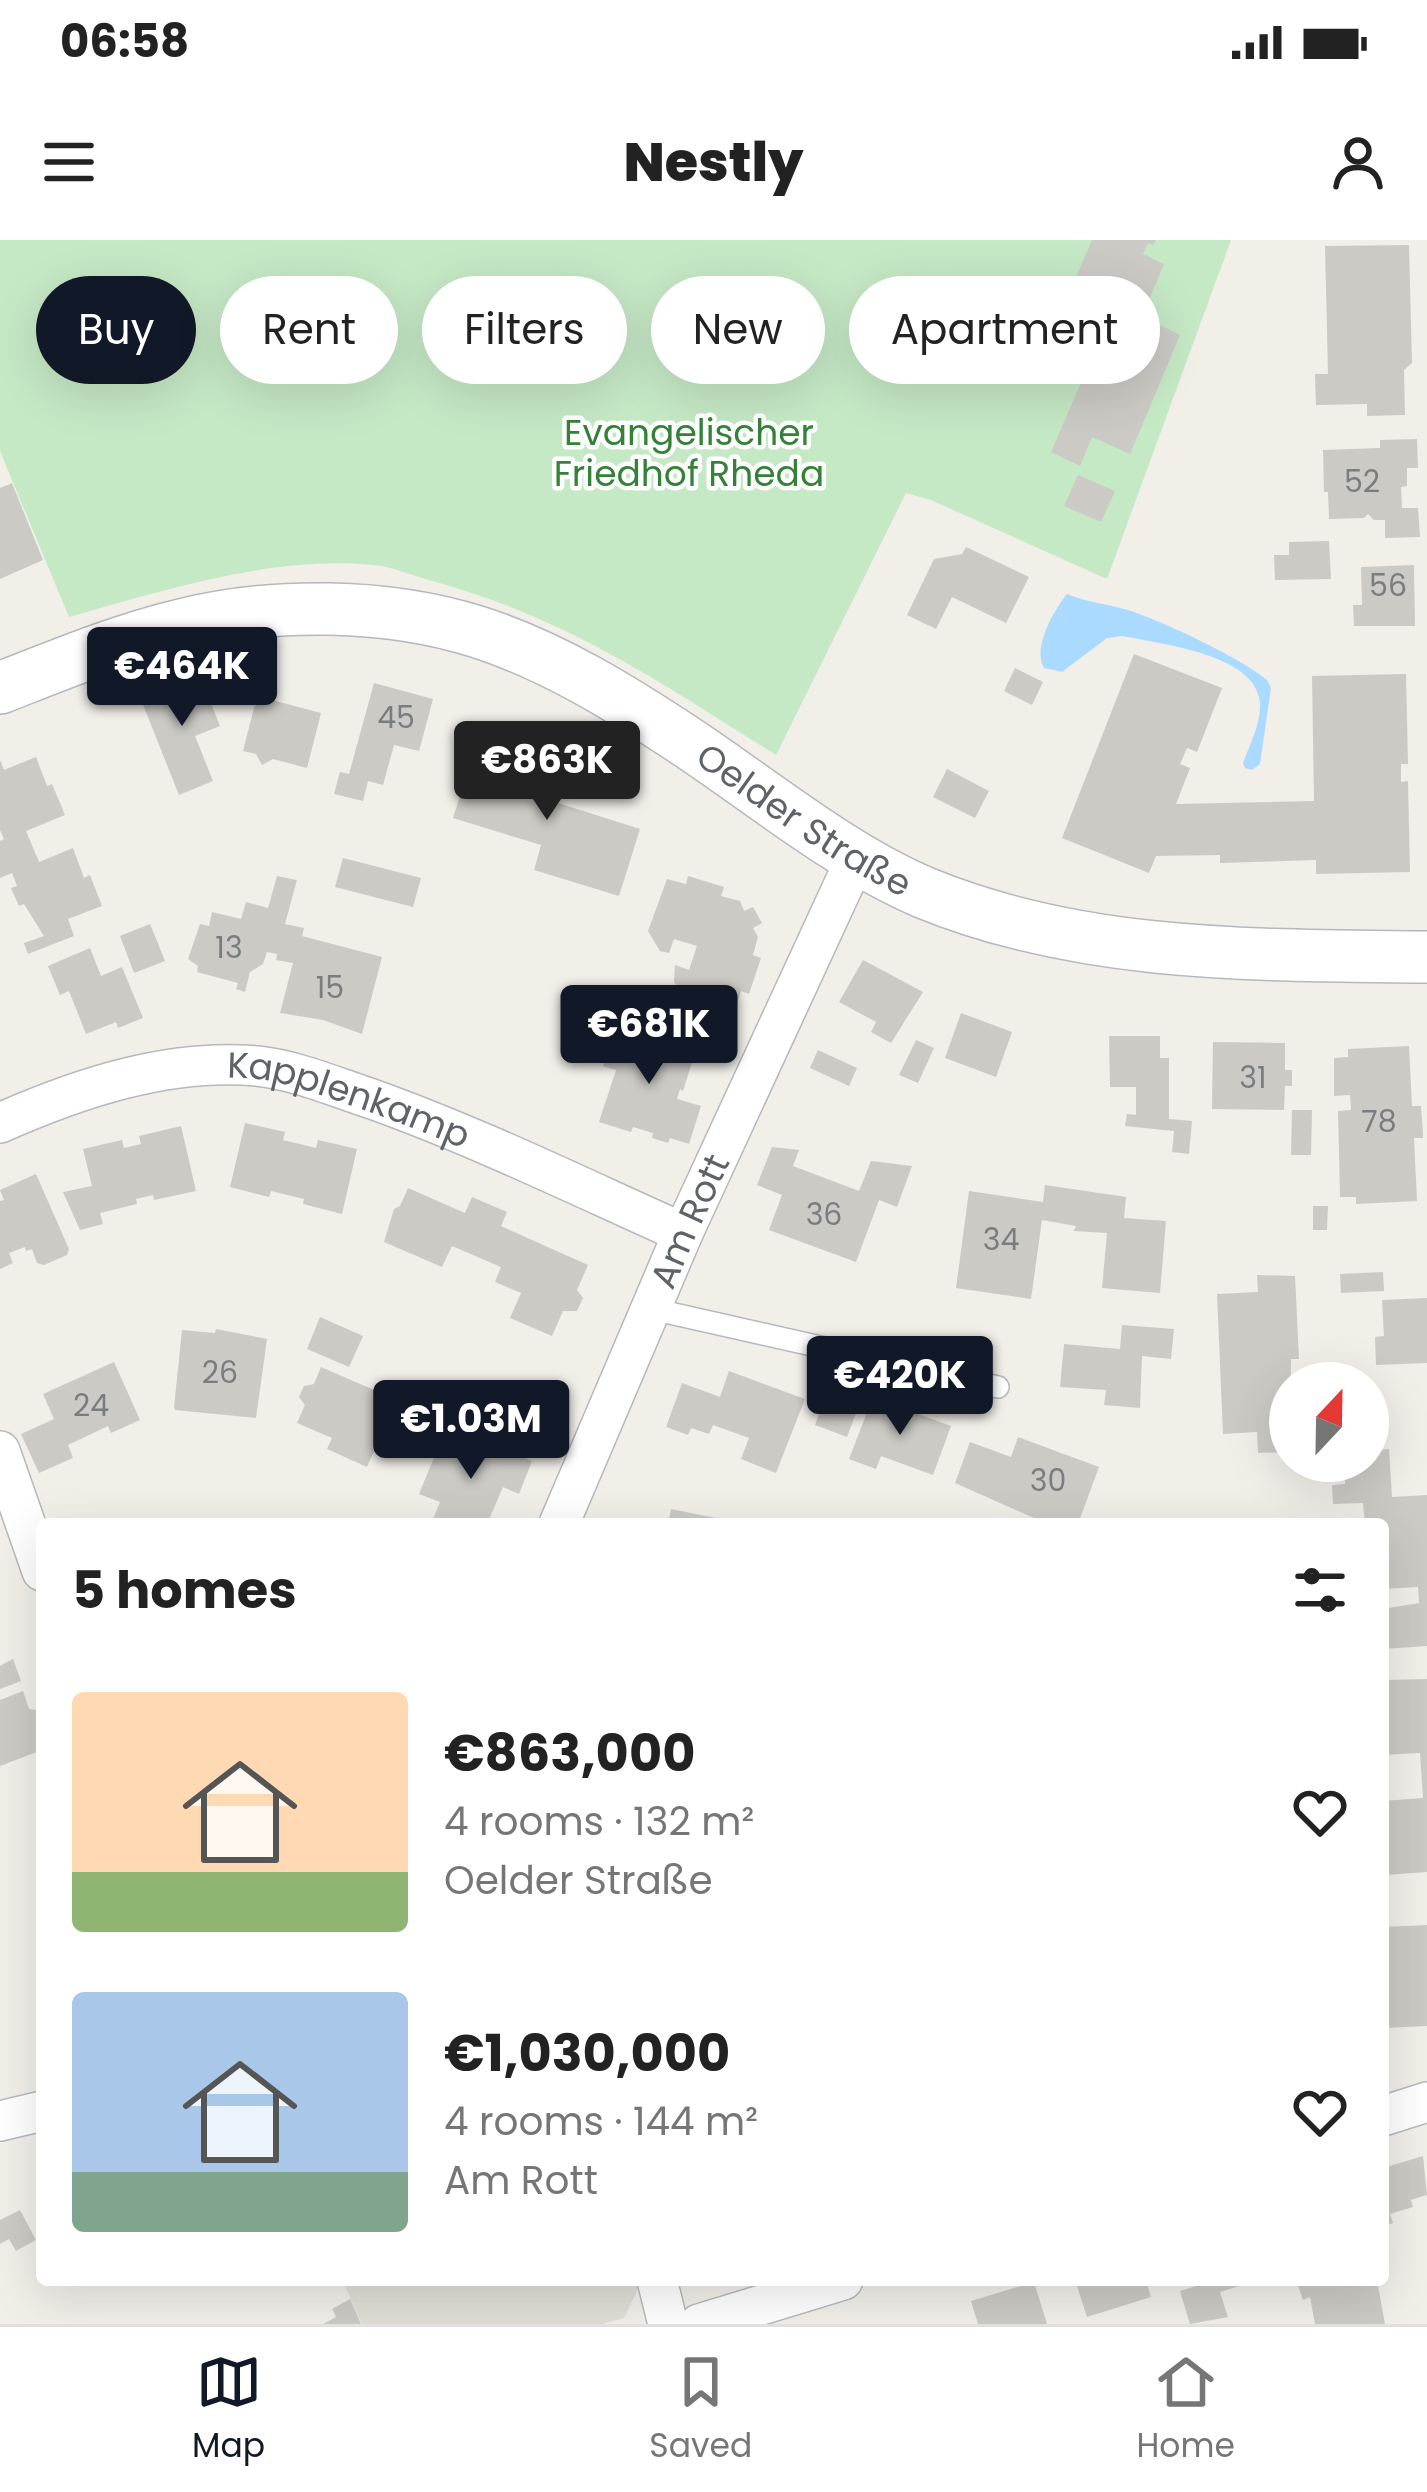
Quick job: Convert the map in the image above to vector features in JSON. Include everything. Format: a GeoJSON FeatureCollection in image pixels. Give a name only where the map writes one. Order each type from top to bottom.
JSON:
{"type":"FeatureCollection","features":[{"type":"Feature","properties":{"kind":"street","name":"Oelder Straße"},"geometry":{"type":"LineString","coordinates":[[0,688],[98,650],[233,615],[297,610],[404,617],[477,632],[608,690],[857,856],[922,892],[1024,927],[1121,946],[1427,957]]}},
{"type":"Feature","properties":{"kind":"street","name":"Am Rott"},"geometry":{"type":"LineString","coordinates":[[562,1518],[683,1233],[857,856]]}},
{"type":"Feature","properties":{"kind":"street","name":"Kapplenkamp"},"geometry":{"type":"LineString","coordinates":[[0,1123],[60,1097],[130,1078],[193,1067],[258,1066],[322,1082],[430,1120],[683,1233]]}},
{"type":"Feature","properties":{"kind":"street"},"geometry":{"type":"LineString","coordinates":[[0,1451],[36,1554]]}},
{"type":"Feature","properties":{"kind":"street"},"geometry":{"type":"LineString","coordinates":[[1389,2114],[1427,2102]]}},
{"type":"Feature","properties":{"kind":"street"},"geometry":{"type":"LineString","coordinates":[[0,2121],[36,2112]]}},
{"type":"Feature","properties":{"kind":"street"},"geometry":{"type":"LineString","coordinates":[[658,2286],[668,2324]]}},
{"type":"Feature","properties":{"kind":"street"},"geometry":{"type":"LineString","coordinates":[[699,2324],[824,2286]]}},
{"type":"Feature","properties":{"kind":"lane"},"geometry":{"type":"LineString","coordinates":[[652,1309],[998,1387]]}},
{"type":"Feature","properties":{"kind":"shaded area"},"geometry":{"type":"Polygon","coordinates":[[[345,2286],[638,2289],[624,2318],[603,2324],[362,2324],[345,2286]]]}},
{"type":"Feature","properties":{"kind":"green space","name":"Evangelischer Friedhof Rheda"},"geometry":{"type":"Polygon","coordinates":[[[0,240],[1231,240],[1107,579],[906,493],[776,755],[572,634],[485,597],[382,566],[336,563],[259,570],[69,617],[0,451],[0,240]]]}},
{"type":"Feature","properties":{"kind":"water"},"geometry":{"type":"Polygon","coordinates":[[[1067,594],[1163,624],[1221,651],[1267,680],[1271,688],[1260,764],[1252,770],[1243,763],[1258,722],[1259,697],[1252,682],[1221,660],[1123,636],[1107,638],[1062,672],[1044,668],[1043,640],[1067,594]]]}},
{"type":"Feature","properties":{"kind":"building"},"geometry":{"type":"Polygon","coordinates":[[[1092,240],[1156,240],[1153,245],[1148,243],[1143,254],[1164,264],[1159,276],[1076,276],[1092,240]]]}},
{"type":"Feature","properties":{"kind":"building"},"geometry":{"type":"Polygon","coordinates":[[[1409,245],[1412,363],[1404,370],[1405,415],[1367,416],[1367,404],[1316,405],[1315,374],[1328,374],[1325,246],[1409,245]]]}},
{"type":"Feature","properties":{"kind":"building"},"geometry":{"type":"Polygon","coordinates":[[[1160,325],[1180,335],[1160,383],[1160,325]]]}},
{"type":"Feature","properties":{"kind":"building"},"geometry":{"type":"Polygon","coordinates":[[[1081,384],[1159,384],[1130,454],[1092,437],[1080,466],[1051,452],[1081,384]]]}},
{"type":"Feature","properties":{"kind":"building"},"geometry":{"type":"Polygon","coordinates":[[[1417,439],[1418,468],[1407,468],[1407,486],[1401,487],[1402,508],[1418,508],[1420,537],[1385,538],[1385,520],[1374,520],[1368,514],[1329,519],[1323,450],[1380,448],[1380,440],[1417,439]]]}},
{"type":"Feature","properties":{"kind":"building"},"geometry":{"type":"Polygon","coordinates":[[[1078,475],[1115,491],[1101,522],[1064,506],[1078,475]]]}},
{"type":"Feature","properties":{"kind":"building"},"geometry":{"type":"Polygon","coordinates":[[[12,483],[43,560],[0,579],[0,488],[12,483]]]}},
{"type":"Feature","properties":{"kind":"building"},"geometry":{"type":"Polygon","coordinates":[[[1329,541],[1331,579],[1275,580],[1274,555],[1289,555],[1289,542],[1329,541]]]}},
{"type":"Feature","properties":{"kind":"building"},"geometry":{"type":"Polygon","coordinates":[[[966,547],[1029,577],[1006,623],[952,597],[936,629],[907,615],[934,559],[962,554],[966,547]]]}},
{"type":"Feature","properties":{"kind":"building"},"geometry":{"type":"Polygon","coordinates":[[[1414,565],[1415,626],[1354,626],[1353,605],[1362,605],[1361,567],[1414,565]]]}},
{"type":"Feature","properties":{"kind":"building"},"geometry":{"type":"Polygon","coordinates":[[[1134,654],[1222,688],[1197,752],[1187,748],[1180,764],[1190,768],[1176,804],[1314,801],[1312,676],[1406,674],[1408,764],[1401,764],[1401,782],[1408,781],[1410,872],[1316,874],[1316,860],[1220,863],[1220,855],[1156,856],[1149,873],[1062,838],[1134,654]]]}},
{"type":"Feature","properties":{"kind":"building"},"geometry":{"type":"Polygon","coordinates":[[[1015,668],[1043,682],[1032,705],[1004,691],[1015,668]]]}},
{"type":"Feature","properties":{"kind":"building"},"geometry":{"type":"Polygon","coordinates":[[[199,673],[220,726],[195,736],[213,781],[179,795],[140,697],[199,673]]]}},
{"type":"Feature","properties":{"kind":"building"},"geometry":{"type":"Polygon","coordinates":[[[374,683],[433,699],[419,751],[394,745],[383,785],[368,781],[363,801],[334,794],[340,772],[349,774],[374,683]]]}},
{"type":"Feature","properties":{"kind":"building"},"geometry":{"type":"Polygon","coordinates":[[[257,696],[321,713],[307,768],[273,759],[262,765],[256,754],[243,751],[257,696]]]}},
{"type":"Feature","properties":{"kind":"building"},"geometry":{"type":"Polygon","coordinates":[[[474,751],[562,778],[555,802],[640,829],[619,896],[534,870],[541,845],[453,818],[474,751]]]}},
{"type":"Feature","properties":{"kind":"building"},"geometry":{"type":"Polygon","coordinates":[[[36,757],[65,815],[26,831],[39,862],[73,848],[102,906],[68,919],[74,936],[28,954],[24,943],[44,936],[24,904],[19,906],[11,888],[17,886],[12,873],[0,878],[0,841],[4,839],[0,760],[4,770],[36,757]]]}},
{"type":"Feature","properties":{"kind":"building"},"geometry":{"type":"Polygon","coordinates":[[[947,769],[989,791],[975,818],[933,797],[947,769]]]}},
{"type":"Feature","properties":{"kind":"building"},"geometry":{"type":"Polygon","coordinates":[[[343,858],[421,878],[413,907],[335,887],[343,858]]]}},
{"type":"Feature","properties":{"kind":"building"},"geometry":{"type":"Polygon","coordinates":[[[277,876],[297,880],[285,924],[304,928],[302,936],[382,957],[362,1034],[323,1020],[280,1013],[293,963],[276,960],[277,954],[267,952],[263,964],[250,972],[245,992],[236,989],[238,983],[197,972],[198,966],[188,959],[200,924],[209,926],[212,912],[241,919],[246,902],[268,908],[277,876]]]}},
{"type":"Feature","properties":{"kind":"building"},"geometry":{"type":"Polygon","coordinates":[[[688,876],[724,887],[721,896],[740,901],[744,911],[753,907],[762,923],[753,928],[758,937],[753,955],[761,958],[749,994],[741,991],[735,1010],[681,995],[674,981],[675,965],[689,970],[697,946],[674,939],[669,953],[660,951],[648,931],[667,879],[686,884],[688,876]]]}},
{"type":"Feature","properties":{"kind":"building"},"geometry":{"type":"Polygon","coordinates":[[[150,924],[165,961],[134,973],[120,936],[150,924]]]}},
{"type":"Feature","properties":{"kind":"building"},"geometry":{"type":"Polygon","coordinates":[[[90,948],[101,976],[122,967],[143,1018],[86,1034],[69,991],[60,995],[48,966],[90,948]]]}},
{"type":"Feature","properties":{"kind":"building"},"geometry":{"type":"Polygon","coordinates":[[[863,960],[923,992],[891,1043],[871,1032],[876,1022],[839,1002],[863,960]]]}},
{"type":"Feature","properties":{"kind":"building"},"geometry":{"type":"Polygon","coordinates":[[[961,1013],[1012,1032],[996,1077],[945,1058],[961,1013]]]}},
{"type":"Feature","properties":{"kind":"building"},"geometry":{"type":"Polygon","coordinates":[[[615,1028],[688,1047],[695,1053],[677,1099],[701,1106],[689,1144],[670,1138],[668,1143],[652,1138],[653,1133],[599,1122],[616,1070],[603,1066],[615,1028]]]}},
{"type":"Feature","properties":{"kind":"building"},"geometry":{"type":"Polygon","coordinates":[[[1109,1036],[1160,1036],[1160,1058],[1169,1058],[1169,1119],[1192,1121],[1189,1154],[1172,1152],[1174,1131],[1125,1126],[1127,1114],[1136,1115],[1136,1087],[1110,1087],[1109,1036]]]}},
{"type":"Feature","properties":{"kind":"building"},"geometry":{"type":"Polygon","coordinates":[[[916,1040],[934,1048],[918,1083],[899,1075],[916,1040]]]}},
{"type":"Feature","properties":{"kind":"building"},"geometry":{"type":"Polygon","coordinates":[[[1213,1042],[1285,1043],[1285,1070],[1292,1070],[1292,1086],[1285,1086],[1284,1110],[1212,1109],[1213,1042]]]}},
{"type":"Feature","properties":{"kind":"building"},"geometry":{"type":"Polygon","coordinates":[[[1409,1046],[1412,1106],[1421,1106],[1423,1134],[1423,1138],[1414,1138],[1417,1201],[1356,1204],[1356,1197],[1340,1197],[1338,1111],[1351,1110],[1350,1095],[1334,1096],[1334,1058],[1348,1057],[1348,1049],[1409,1046]]]}},
{"type":"Feature","properties":{"kind":"building"},"geometry":{"type":"Polygon","coordinates":[[[818,1050],[857,1068],[849,1086],[810,1068],[818,1050]]]}},
{"type":"Feature","properties":{"kind":"building"},"geometry":{"type":"Polygon","coordinates":[[[1292,1110],[1312,1110],[1311,1155],[1291,1155],[1292,1110]]]}},
{"type":"Feature","properties":{"kind":"building"},"geometry":{"type":"Polygon","coordinates":[[[245,1123],[285,1132],[283,1140],[316,1148],[318,1140],[357,1149],[342,1214],[271,1191],[269,1197],[230,1187],[245,1123]]]}},
{"type":"Feature","properties":{"kind":"building"},"geometry":{"type":"Polygon","coordinates":[[[181,1126],[196,1191],[136,1199],[137,1204],[100,1213],[103,1224],[80,1230],[63,1192],[92,1186],[83,1149],[122,1140],[124,1148],[141,1144],[139,1136],[181,1126]]]}},
{"type":"Feature","properties":{"kind":"building"},"geometry":{"type":"Polygon","coordinates":[[[772,1147],[799,1150],[793,1166],[859,1191],[871,1161],[912,1166],[897,1207],[879,1200],[856,1262],[769,1230],[782,1195],[757,1185],[772,1147]]]}},
{"type":"Feature","properties":{"kind":"building"},"geometry":{"type":"Polygon","coordinates":[[[36,1174],[69,1249],[67,1255],[44,1265],[25,1247],[9,1253],[13,1263],[0,1269],[0,1201],[4,1200],[0,1190],[36,1174]]]}},
{"type":"Feature","properties":{"kind":"building"},"geometry":{"type":"Polygon","coordinates":[[[1045,1185],[1126,1197],[1124,1218],[1166,1221],[1160,1293],[1102,1288],[1107,1233],[1074,1231],[1076,1226],[1042,1220],[1031,1299],[956,1288],[969,1191],[1043,1202],[1045,1185]]]}},
{"type":"Feature","properties":{"kind":"building"},"geometry":{"type":"Polygon","coordinates":[[[408,1188],[465,1213],[472,1197],[507,1212],[501,1226],[588,1265],[577,1290],[583,1298],[577,1311],[563,1311],[552,1336],[510,1318],[521,1293],[495,1282],[501,1267],[452,1246],[442,1267],[384,1242],[394,1209],[408,1188]]]}},
{"type":"Feature","properties":{"kind":"building"},"geometry":{"type":"Polygon","coordinates":[[[1313,1206],[1328,1206],[1327,1230],[1313,1230],[1313,1206]]]}},
{"type":"Feature","properties":{"kind":"building"},"geometry":{"type":"Polygon","coordinates":[[[1383,1272],[1384,1291],[1341,1293],[1340,1274],[1383,1272]]]}},
{"type":"Feature","properties":{"kind":"building"},"geometry":{"type":"Polygon","coordinates":[[[1257,1275],[1295,1276],[1299,1359],[1269,1362],[1269,1453],[1258,1453],[1257,1432],[1223,1434],[1217,1294],[1258,1292],[1257,1275]]]}},
{"type":"Feature","properties":{"kind":"building"},"geometry":{"type":"Polygon","coordinates":[[[1427,1298],[1427,1363],[1376,1362],[1375,1337],[1384,1336],[1382,1300],[1427,1298]]]}},
{"type":"Feature","properties":{"kind":"building"},"geometry":{"type":"Polygon","coordinates":[[[320,1317],[363,1336],[349,1367],[307,1349],[320,1317]]]}},
{"type":"Feature","properties":{"kind":"building"},"geometry":{"type":"Polygon","coordinates":[[[1122,1325],[1174,1329],[1171,1359],[1142,1356],[1140,1408],[1104,1405],[1106,1390],[1060,1387],[1064,1344],[1120,1349],[1122,1325]]]}},
{"type":"Feature","properties":{"kind":"building"},"geometry":{"type":"Polygon","coordinates":[[[216,1329],[267,1339],[256,1418],[175,1410],[182,1330],[215,1333],[216,1329]]]}},
{"type":"Feature","properties":{"kind":"building"},"geometry":{"type":"Polygon","coordinates":[[[114,1362],[140,1420],[111,1433],[108,1426],[68,1445],[73,1458],[39,1473],[21,1434],[54,1419],[43,1394],[114,1362]]]}},
{"type":"Feature","properties":{"kind":"building"},"geometry":{"type":"Polygon","coordinates":[[[321,1367],[397,1400],[367,1467],[327,1449],[332,1438],[297,1423],[305,1405],[299,1397],[304,1386],[314,1384],[321,1367]]]}},
{"type":"Feature","properties":{"kind":"building"},"geometry":{"type":"Polygon","coordinates":[[[729,1371],[805,1399],[776,1473],[741,1459],[749,1438],[713,1425],[709,1434],[691,1428],[688,1435],[666,1427],[682,1383],[720,1397],[729,1371]]]}},
{"type":"Feature","properties":{"kind":"building"},"geometry":{"type":"Polygon","coordinates":[[[827,1392],[859,1405],[847,1437],[815,1425],[827,1392]]]}},
{"type":"Feature","properties":{"kind":"building"},"geometry":{"type":"Polygon","coordinates":[[[873,1397],[951,1426],[933,1475],[881,1456],[876,1469],[849,1459],[873,1397]]]}},
{"type":"Feature","properties":{"kind":"building"},"geometry":{"type":"Polygon","coordinates":[[[443,1436],[492,1457],[497,1446],[532,1461],[519,1494],[503,1487],[490,1518],[433,1518],[440,1502],[419,1494],[443,1436]]]}},
{"type":"Feature","properties":{"kind":"building"},"geometry":{"type":"Polygon","coordinates":[[[1018,1437],[1099,1467],[1080,1518],[1034,1518],[955,1483],[970,1442],[1011,1457],[1018,1437]]]}},
{"type":"Feature","properties":{"kind":"building"},"geometry":{"type":"Polygon","coordinates":[[[1389,1449],[1392,1497],[1427,1495],[1427,1646],[1389,1649],[1389,1608],[1419,1603],[1418,1587],[1389,1589],[1389,1518],[1364,1518],[1363,1503],[1333,1504],[1332,1485],[1389,1482],[1389,1449]]]}},
{"type":"Feature","properties":{"kind":"building"},"geometry":{"type":"Polygon","coordinates":[[[671,1509],[716,1518],[669,1518],[671,1509]]]}},
{"type":"Feature","properties":{"kind":"building"},"geometry":{"type":"Polygon","coordinates":[[[13,1659],[21,1681],[0,1689],[0,1666],[13,1659]]]}},
{"type":"Feature","properties":{"kind":"building"},"geometry":{"type":"Polygon","coordinates":[[[1427,1679],[1427,1872],[1389,1875],[1389,1801],[1423,1798],[1420,1753],[1389,1755],[1389,1680],[1427,1679]]]}},
{"type":"Feature","properties":{"kind":"building"},"geometry":{"type":"Polygon","coordinates":[[[23,1691],[29,1709],[36,1710],[36,1752],[0,1766],[0,1700],[23,1691]]]}},
{"type":"Feature","properties":{"kind":"building"},"geometry":{"type":"Polygon","coordinates":[[[1427,1925],[1427,2026],[1389,2028],[1389,1927],[1427,1925]]]}},
{"type":"Feature","properties":{"kind":"building"},"geometry":{"type":"Polygon","coordinates":[[[1423,2156],[1427,2195],[1411,2200],[1413,2207],[1390,2214],[1393,2223],[1389,2224],[1389,2166],[1423,2156]]]}},
{"type":"Feature","properties":{"kind":"building"},"geometry":{"type":"Polygon","coordinates":[[[20,2210],[36,2240],[16,2251],[9,2239],[0,2244],[0,2220],[20,2210]]]}},
{"type":"Feature","properties":{"kind":"building"},"geometry":{"type":"Polygon","coordinates":[[[1035,2286],[1047,2324],[978,2324],[971,2301],[1035,2286]]]}},
{"type":"Feature","properties":{"kind":"building"},"geometry":{"type":"Polygon","coordinates":[[[1077,2286],[1148,2286],[1151,2297],[1087,2317],[1077,2286]]]}},
{"type":"Feature","properties":{"kind":"building"},"geometry":{"type":"Polygon","coordinates":[[[1196,2286],[1239,2286],[1220,2292],[1228,2317],[1190,2324],[1180,2291],[1196,2286]]]}},
{"type":"Feature","properties":{"kind":"building"},"geometry":{"type":"Polygon","coordinates":[[[1298,2286],[1378,2286],[1385,2324],[1315,2324],[1310,2297],[1303,2300],[1298,2286]]]}},
{"type":"Feature","properties":{"kind":"building"},"geometry":{"type":"Polygon","coordinates":[[[350,2299],[361,2324],[323,2324],[336,2317],[332,2309],[350,2299]]]}}]}
